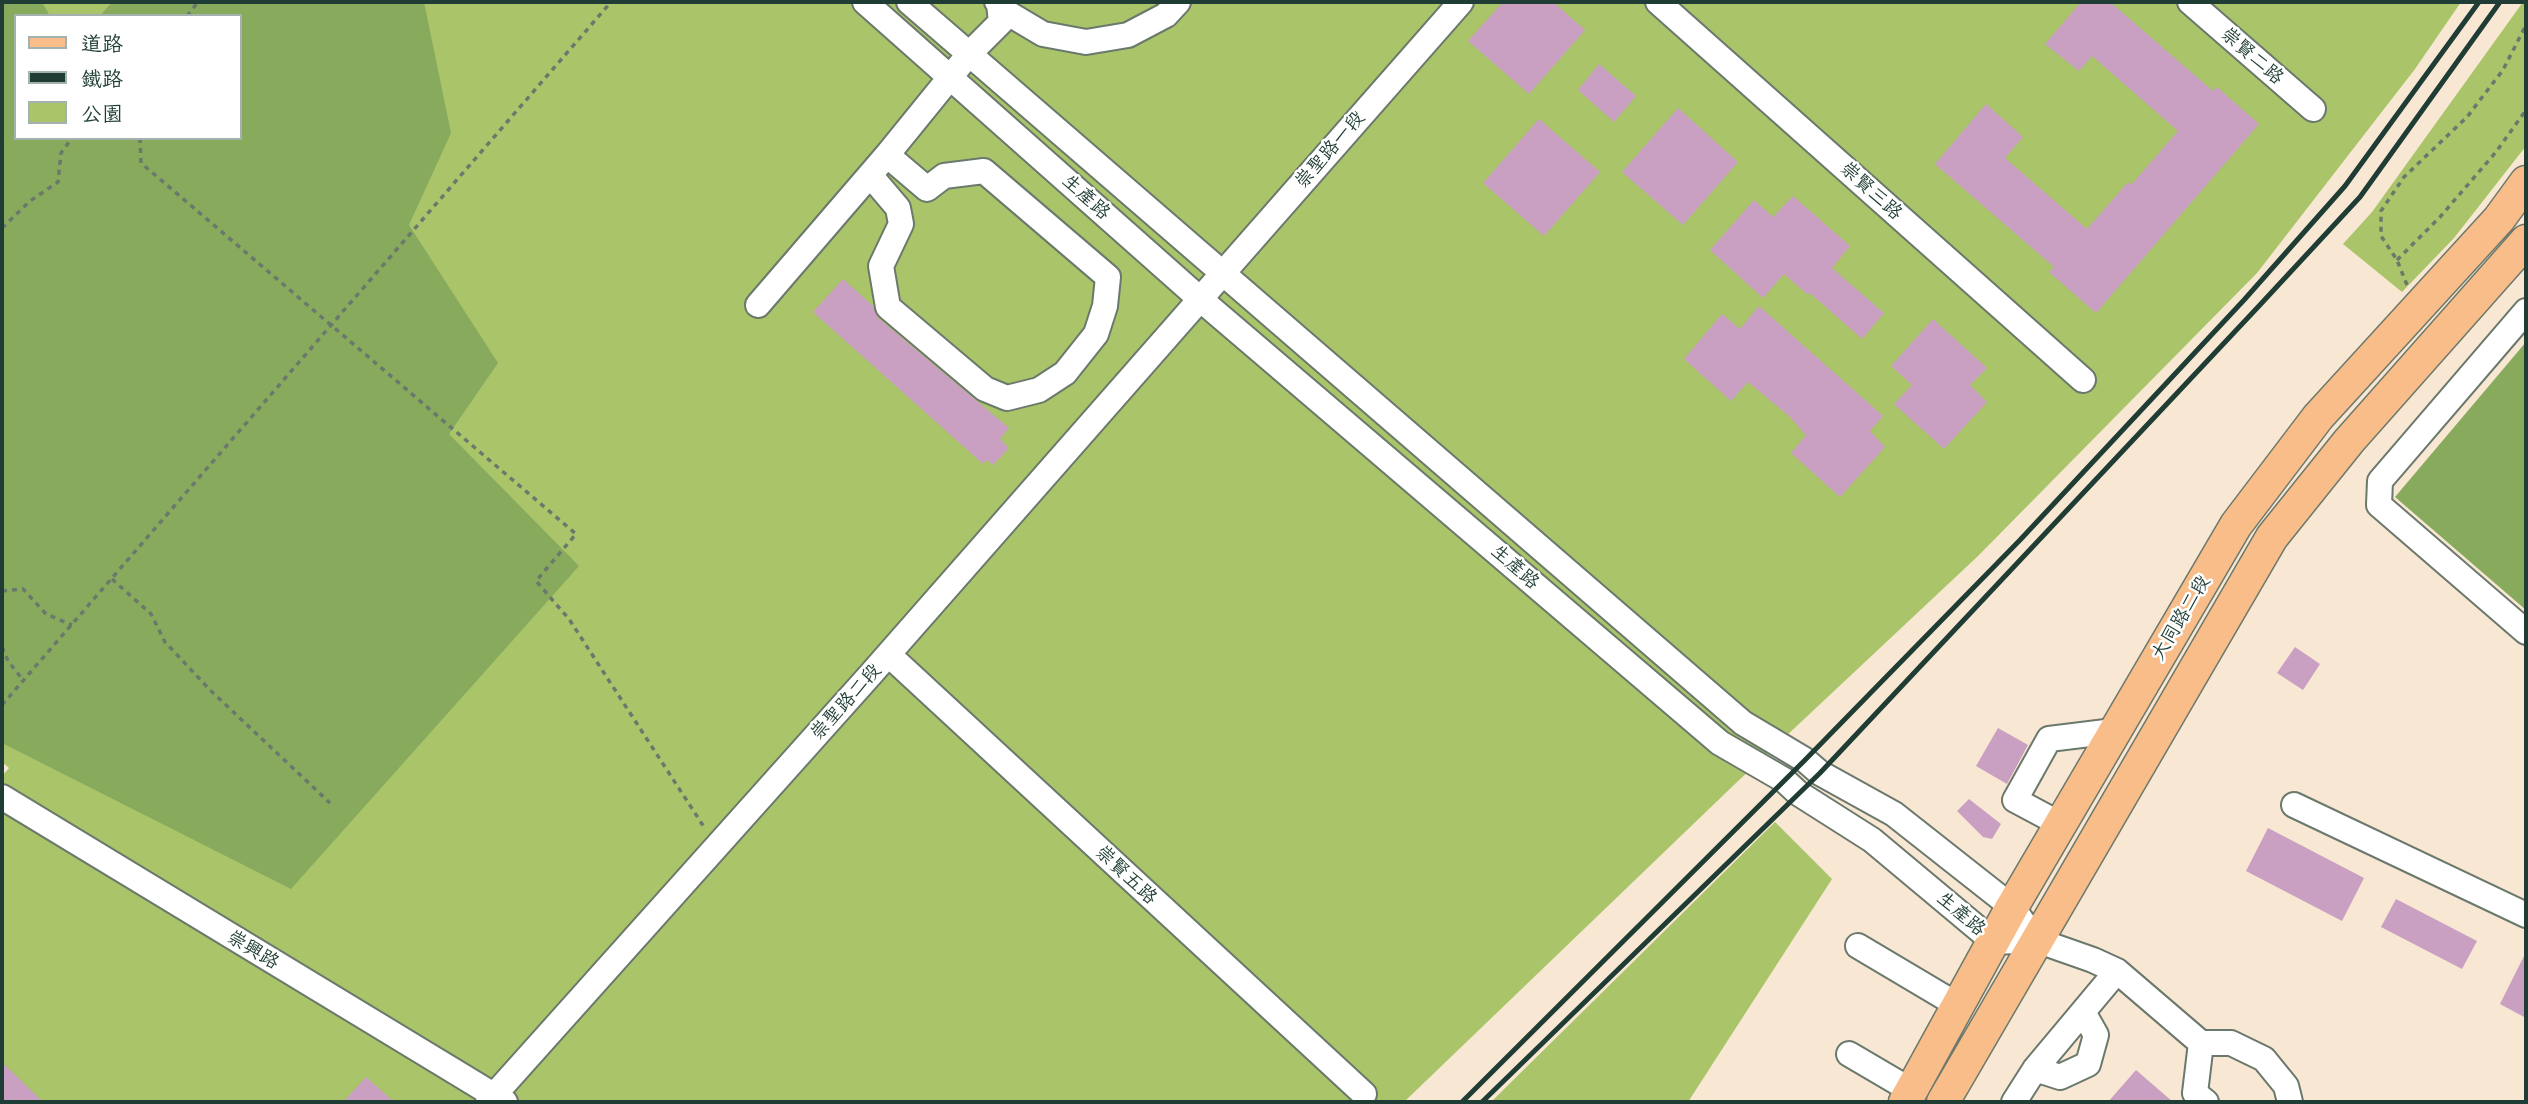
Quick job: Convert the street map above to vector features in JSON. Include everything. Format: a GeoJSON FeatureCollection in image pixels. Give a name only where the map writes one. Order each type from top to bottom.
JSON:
{"type":"FeatureCollection","features":[{"type":"Feature","properties":{"kind":"main road","name":"大同路二段"},"geometry":{"type":"LineString","coordinates":[[1908,1097],[2011,907],[2235,525],[2318,417],[2499,219],[2526,182]]}},
{"type":"Feature","properties":{"kind":"main road","name":"大同路二段"},"geometry":{"type":"LineString","coordinates":[[1943,1102],[2272,537],[2349,441],[2526,241]]}},
{"type":"Feature","properties":{"kind":"street","name":"生產路"},"geometry":{"type":"LineString","coordinates":[[865,2],[1200,299],[1720,743],[1784,780],[1798,793],[1872,839],[1994,942],[2036,940]]}},
{"type":"Feature","properties":{"kind":"street","name":"生產路"},"geometry":{"type":"LineString","coordinates":[[909,2],[1743,723],[1805,760],[1820,774],[1894,814],[2011,907],[2036,940]]}},
{"type":"Feature","properties":{"kind":"street"},"geometry":{"type":"LineString","coordinates":[[998,3],[1006,12],[1043,34],[1086,42],[1128,36],[1166,15],[1178,2]]}},
{"type":"Feature","properties":{"kind":"street","name":"崇聖路一段"},"geometry":{"type":"LineString","coordinates":[[1200,299],[1461,2]]}},
{"type":"Feature","properties":{"kind":"street","name":"崇賢三路"},"geometry":{"type":"LineString","coordinates":[[1658,2],[2083,380]]}},
{"type":"Feature","properties":{"kind":"street","name":"崇賢二路"},"geometry":{"type":"LineString","coordinates":[[2190,2],[2313,109]]}},
{"type":"Feature","properties":{"kind":"street"},"geometry":{"type":"LineString","coordinates":[[758,305],[887,155],[969,54],[1000,22],[998,3]]}},
{"type":"Feature","properties":{"kind":"street"},"geometry":{"type":"LineString","coordinates":[[887,155],[927,189]]}},
{"type":"Feature","properties":{"kind":"street"},"geometry":{"type":"LineString","coordinates":[[984,171],[1108,277],[1105,306],[1096,334],[1065,373],[1039,390],[1007,398],[985,389],[888,307],[881,266],[901,224],[927,189],[944,176],[984,171]]}},
{"type":"Feature","properties":{"kind":"street"},"geometry":{"type":"LineString","coordinates":[[870,175],[898,208],[901,224]]}},
{"type":"Feature","properties":{"kind":"street","name":"崇聖路二段"},"geometry":{"type":"LineString","coordinates":[[496,1100],[1200,299]]}},
{"type":"Feature","properties":{"kind":"street"},"geometry":{"type":"LineString","coordinates":[[2526,311],[2380,481],[2379,505],[2526,632]]}},
{"type":"Feature","properties":{"kind":"street","name":"崇賢五路"},"geometry":{"type":"LineString","coordinates":[[889,654],[1364,1094]]}},
{"type":"Feature","properties":{"kind":"street"},"geometry":{"type":"LineString","coordinates":[[2060,824],[2015,800],[2049,739],[2114,731]]}},
{"type":"Feature","properties":{"kind":"street","name":"崇興路"},"geometry":{"type":"LineString","coordinates":[[2,797],[496,1100]]}},
{"type":"Feature","properties":{"kind":"street"},"geometry":{"type":"LineString","coordinates":[[2294,805],[2526,915]]}},
{"type":"Feature","properties":{"kind":"street"},"geometry":{"type":"LineString","coordinates":[[2036,940],[2117,971],[2201,1043],[2231,1043],[2264,1059],[2286,1086],[2290,1102]]}},
{"type":"Feature","properties":{"kind":"street"},"geometry":{"type":"LineString","coordinates":[[1858,946],[1959,1006]]}},
{"type":"Feature","properties":{"kind":"street"},"geometry":{"type":"LineString","coordinates":[[2014,1102],[2035,1069],[2117,971]]}},
{"type":"Feature","properties":{"kind":"street"},"geometry":{"type":"LineString","coordinates":[[2035,1069],[2060,1077],[2088,1064],[2096,1035],[2083,1012]]}},
{"type":"Feature","properties":{"kind":"street"},"geometry":{"type":"LineString","coordinates":[[2201,1043],[2196,1093],[2206,1102]]}},
{"type":"Feature","properties":{"kind":"street"},"geometry":{"type":"LineString","coordinates":[[1850,1054],[1908,1097]]}},
{"type":"Feature","properties":{"kind":"path"},"geometry":{"type":"LineString","coordinates":[[2,705],[611,2]]}},
{"type":"Feature","properties":{"kind":"path"},"geometry":{"type":"LineString","coordinates":[[2407,287],[2397,260],[2381,236],[2381,211],[2404,177],[2467,117],[2502,70],[2526,25]]}},
{"type":"Feature","properties":{"kind":"path"},"geometry":{"type":"LineString","coordinates":[[2397,260],[2440,217],[2496,152],[2526,110]]}},
{"type":"Feature","properties":{"kind":"path"},"geometry":{"type":"LineString","coordinates":[[2,228],[30,201],[58,182],[61,153],[71,140]]}},
{"type":"Feature","properties":{"kind":"path"},"geometry":{"type":"LineString","coordinates":[[140,140],[141,163],[576,534],[536,581],[569,619],[717,846]]}},
{"type":"Feature","properties":{"kind":"path"},"geometry":{"type":"LineString","coordinates":[[112,579],[151,614],[165,642],[209,690],[330,803]]}},
{"type":"Feature","properties":{"kind":"path"},"geometry":{"type":"LineString","coordinates":[[2,591],[23,589],[46,614],[72,625]]}},
{"type":"Feature","properties":{"kind":"path"},"geometry":{"type":"LineString","coordinates":[[2,647],[8,661],[24,681]]}},
{"type":"Feature","properties":{"kind":"green space"},"geometry":{"type":"Polygon","coordinates":[[[2,2],[2461,2],[2415,69],[2257,273],[1978,556],[1736,783],[1404,1102],[2,1102],[2,776],[9,768],[2,762],[2,2]]]}},
{"type":"Feature","properties":{"kind":"green space"},"geometry":{"type":"Polygon","coordinates":[[[2,2],[42,2],[49,14],[14,14],[14,140],[242,140],[242,14],[102,14],[112,2],[424,2],[451,133],[409,225],[498,363],[449,434],[579,566],[291,889],[2,743],[2,2]]]}},
{"type":"Feature","properties":{"kind":"green space"},"geometry":{"type":"Polygon","coordinates":[[[2523,2],[2526,2],[2526,146],[2454,238],[2402,292],[2343,244],[2372,212],[2523,2]]]}},
{"type":"Feature","properties":{"kind":"green space"},"geometry":{"type":"Polygon","coordinates":[[[2526,342],[2526,610],[2395,497],[2526,342]]]}},
{"type":"Feature","properties":{"kind":"green space"},"geometry":{"type":"Polygon","coordinates":[[[1775,822],[1832,879],[1688,1102],[1491,1102],[1775,822]]]}},
{"type":"Feature","properties":{"kind":"building"},"geometry":{"type":"Polygon","coordinates":[[[1503,2],[1553,2],[1585,30],[1529,94],[1468,41],[1503,2]]]}},
{"type":"Feature","properties":{"kind":"building"},"geometry":{"type":"Polygon","coordinates":[[[2081,2],[2110,2],[2213,91],[2217,87],[2259,124],[2096,313],[2049,272],[2054,267],[1935,164],[1986,104],[2023,137],[2005,158],[2087,229],[2128,182],[2131,185],[2178,131],[2092,56],[2079,71],[2045,44],[2081,2]]]}},
{"type":"Feature","properties":{"kind":"building"},"geometry":{"type":"Polygon","coordinates":[[[1599,64],[1636,96],[1614,122],[1578,90],[1599,64]]]}},
{"type":"Feature","properties":{"kind":"building"},"geometry":{"type":"Polygon","coordinates":[[[1678,108],[1738,162],[1683,225],[1622,172],[1678,108]]]}},
{"type":"Feature","properties":{"kind":"building"},"geometry":{"type":"Polygon","coordinates":[[[1539,119],[1600,172],[1544,236],[1483,183],[1539,119]]]}},
{"type":"Feature","properties":{"kind":"building"},"geometry":{"type":"Polygon","coordinates":[[[1793,196],[1850,246],[1832,268],[1884,313],[1862,339],[1784,274],[1763,298],[1710,250],[1754,200],[1773,217],[1793,196]]]}},
{"type":"Feature","properties":{"kind":"building"},"geometry":{"type":"Polygon","coordinates":[[[843,279],[873,306],[878,318],[1009,428],[1000,439],[1009,448],[993,465],[987,460],[983,464],[813,312],[843,279]]]}},
{"type":"Feature","properties":{"kind":"building"},"geometry":{"type":"Polygon","coordinates":[[[1759,306],[1883,416],[1870,431],[1885,447],[1840,497],[1791,453],[1806,435],[1789,416],[1748,382],[1731,401],[1684,359],[1722,314],[1740,329],[1759,306]]]}},
{"type":"Feature","properties":{"kind":"building"},"geometry":{"type":"Polygon","coordinates":[[[1933,319],[1987,368],[1970,385],[1987,402],[1944,449],[1894,404],[1912,385],[1891,366],[1933,319]]]}},
{"type":"Feature","properties":{"kind":"building"},"geometry":{"type":"Polygon","coordinates":[[[2295,647],[2320,664],[2303,690],[2277,673],[2295,647]]]}},
{"type":"Feature","properties":{"kind":"building"},"geometry":{"type":"Polygon","coordinates":[[[1998,728],[2028,745],[2007,784],[1976,766],[1998,728]]]}},
{"type":"Feature","properties":{"kind":"building"},"geometry":{"type":"Polygon","coordinates":[[[1969,799],[2001,824],[1992,839],[1983,837],[1957,811],[1969,799]]]}},
{"type":"Feature","properties":{"kind":"building"},"geometry":{"type":"Polygon","coordinates":[[[2268,828],[2364,878],[2342,921],[2246,871],[2268,828]]]}},
{"type":"Feature","properties":{"kind":"building"},"geometry":{"type":"Polygon","coordinates":[[[2396,899],[2477,941],[2462,969],[2381,927],[2396,899]]]}},
{"type":"Feature","properties":{"kind":"building"},"geometry":{"type":"Polygon","coordinates":[[[2526,952],[2526,1018],[2500,1004],[2526,952]]]}},
{"type":"Feature","properties":{"kind":"building"},"geometry":{"type":"Polygon","coordinates":[[[2,1062],[43,1102],[2,1102],[2,1062]]]}},
{"type":"Feature","properties":{"kind":"building"},"geometry":{"type":"Polygon","coordinates":[[[2136,1070],[2173,1102],[2108,1102],[2136,1070]]]}},
{"type":"Feature","properties":{"kind":"building"},"geometry":{"type":"Polygon","coordinates":[[[366,1077],[394,1102],[343,1102],[366,1077]]]}},
{"type":"Feature","properties":{"kind":"railway"},"geometry":{"type":"LineString","coordinates":[[1462,1102],[1805,760],[2020,540],[2244,300],[2345,186],[2479,2]]}},
{"type":"Feature","properties":{"kind":"railway"},"geometry":{"type":"LineString","coordinates":[[1482,1102],[1820,773],[2360,197],[2500,2]]}}]}
